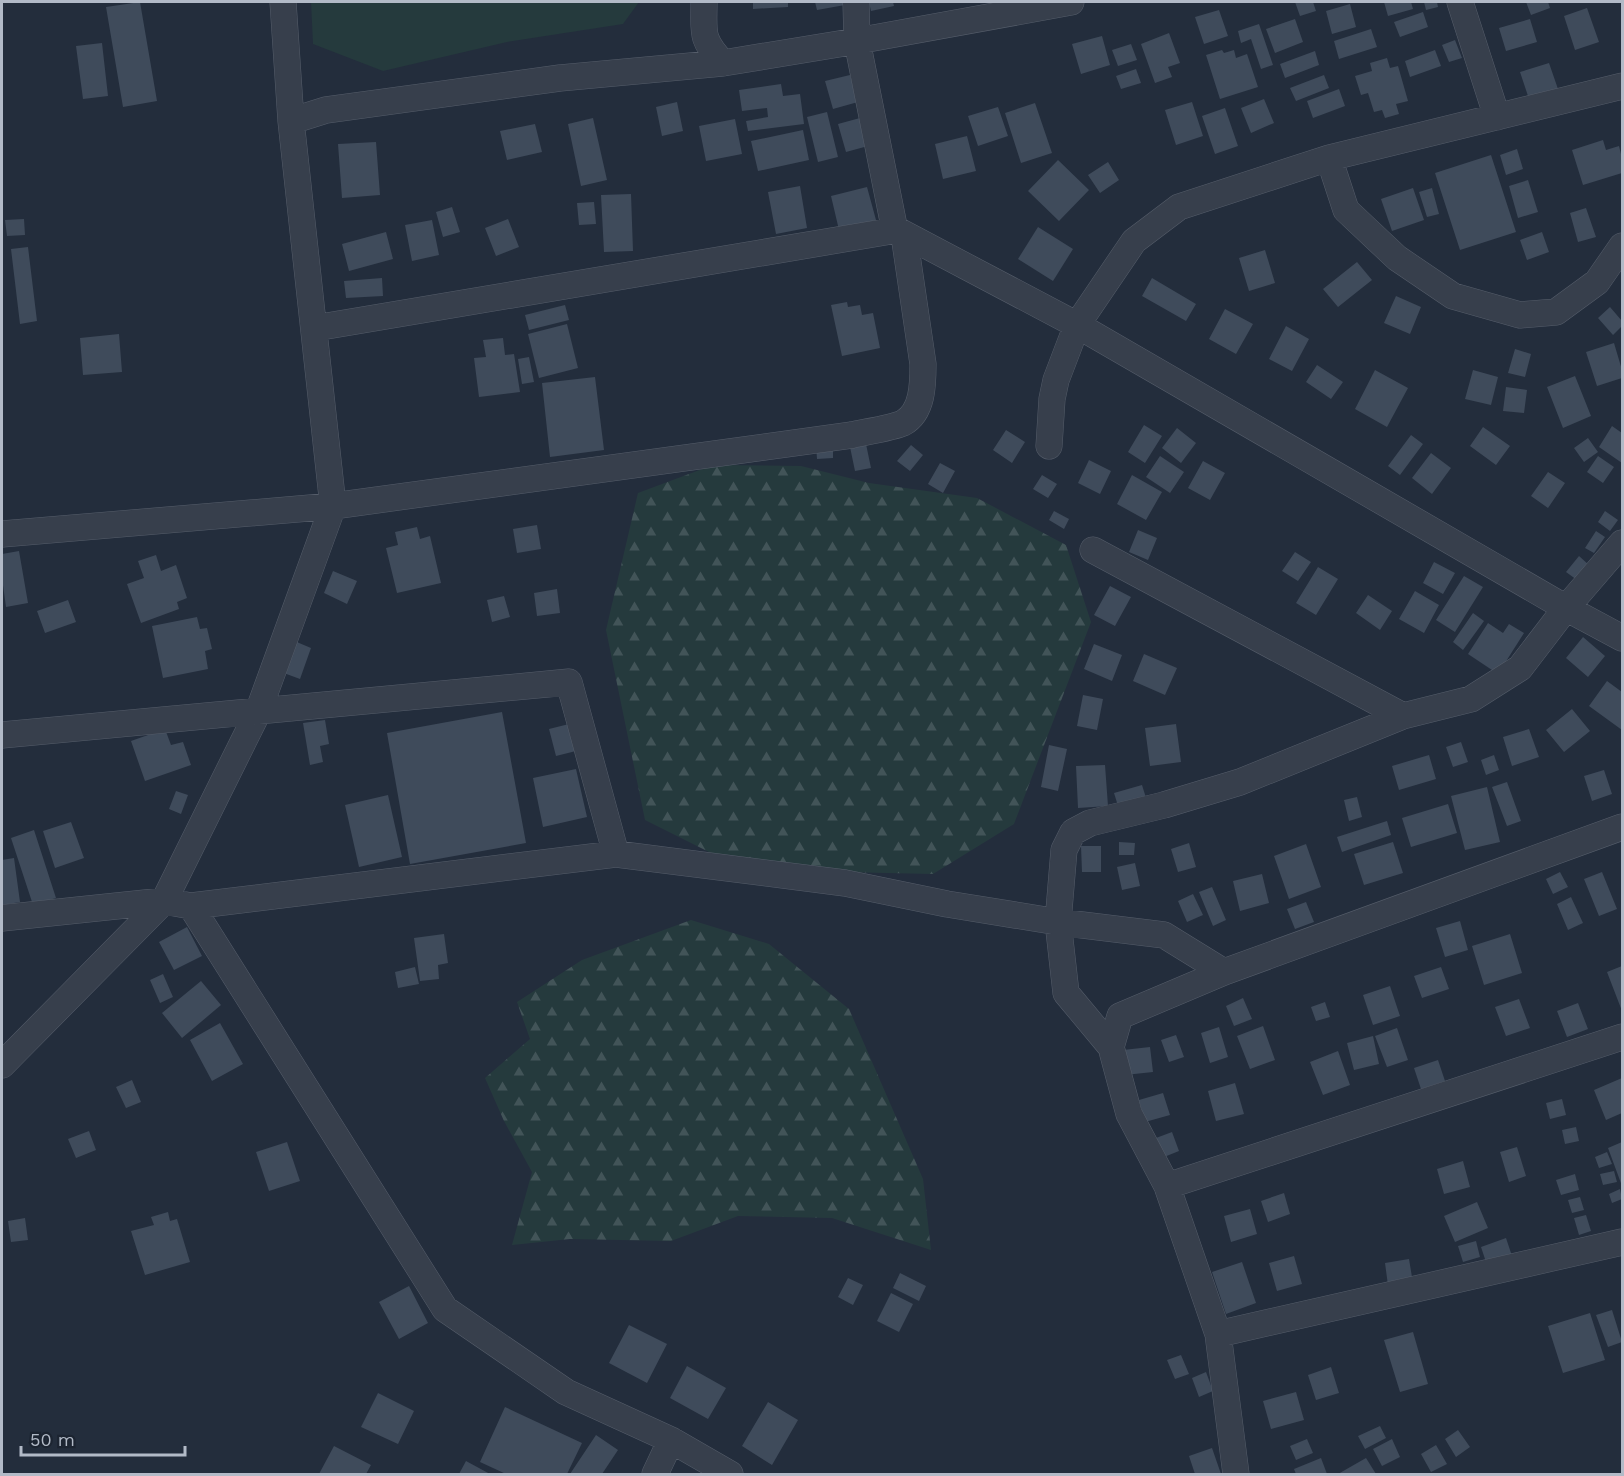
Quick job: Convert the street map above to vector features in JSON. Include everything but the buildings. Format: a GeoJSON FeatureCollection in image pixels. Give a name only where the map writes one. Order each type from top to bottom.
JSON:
{"type":"FeatureCollection","features":[{"type":"Feature","properties":{"kind":"street"},"geometry":{"type":"LineString","coordinates":[[2,1065],[164,901],[258,712],[333,506],[291,121],[283,2]]}},
{"type":"Feature","properties":{"kind":"street"},"geometry":{"type":"LineString","coordinates":[[704,2],[704,32],[709,48],[723,63]]}},
{"type":"Feature","properties":{"kind":"street"},"geometry":{"type":"LineString","coordinates":[[2,534],[333,506],[852,435],[903,423],[918,407],[923,386],[923,364],[900,233],[857,41],[856,2]]}},
{"type":"Feature","properties":{"kind":"street"},"geometry":{"type":"LineString","coordinates":[[291,121],[326,110],[560,78],[723,63],[857,41],[975,10],[1071,2]]}},
{"type":"Feature","properties":{"kind":"street"},"geometry":{"type":"LineString","coordinates":[[1460,2],[1497,117]]}},
{"type":"Feature","properties":{"kind":"street"},"geometry":{"type":"LineString","coordinates":[[1049,446],[1052,399],[1056,380],[1077,325],[1134,241],[1179,207],[1329,158],[1623,86]]}},
{"type":"Feature","properties":{"kind":"street"},"geometry":{"type":"LineString","coordinates":[[1329,158],[1346,210],[1397,258],[1453,296],[1520,315],[1556,312],[1597,282],[1623,246]]}},
{"type":"Feature","properties":{"kind":"street"},"geometry":{"type":"LineString","coordinates":[[315,328],[900,233],[1077,325],[1566,608],[1623,638]]}},
{"type":"Feature","properties":{"kind":"street"},"geometry":{"type":"LineString","coordinates":[[1236,1474],[1218,1334],[1167,1186],[1129,1114],[1111,1047],[1066,993],[1058,922],[1064,850],[1073,832],[1090,823],[1164,805],[1240,782],[1403,716],[1471,699],[1520,668],[1566,608],[1623,543]]}},
{"type":"Feature","properties":{"kind":"street"},"geometry":{"type":"LineString","coordinates":[[1093,550],[1403,716]]}},
{"type":"Feature","properties":{"kind":"street"},"geometry":{"type":"LineString","coordinates":[[2,735],[569,682],[616,855]]}},
{"type":"Feature","properties":{"kind":"street"},"geometry":{"type":"LineString","coordinates":[[1111,1047],[1120,1016],[1224,972],[1623,827]]}},
{"type":"Feature","properties":{"kind":"street"},"geometry":{"type":"LineString","coordinates":[[2,918],[164,901],[191,906],[616,855],[845,884],[946,904],[1058,922],[1164,935],[1224,972]]}},
{"type":"Feature","properties":{"kind":"street"},"geometry":{"type":"LineString","coordinates":[[191,906],[445,1309],[566,1392],[671,1440],[730,1474]]}},
{"type":"Feature","properties":{"kind":"street"},"geometry":{"type":"LineString","coordinates":[[1167,1186],[1623,1037]]}},
{"type":"Feature","properties":{"kind":"street"},"geometry":{"type":"LineString","coordinates":[[1218,1334],[1623,1242]]}},
{"type":"Feature","properties":{"kind":"street"},"geometry":{"type":"LineString","coordinates":[[655,1474],[671,1440]]}},
{"type":"Feature","properties":{"kind":"green space"},"geometry":{"type":"Polygon","coordinates":[[[311,2],[639,2],[623,24],[507,42],[383,71],[313,44],[311,2]]]}},
{"type":"Feature","properties":{"kind":"green space"},"geometry":{"type":"Polygon","coordinates":[[[713,465],[801,466],[869,483],[977,498],[1066,545],[1091,622],[1014,824],[933,874],[745,870],[645,820],[606,630],[638,493],[713,465]]]}},
{"type":"Feature","properties":{"kind":"green space"},"geometry":{"type":"Polygon","coordinates":[[[691,920],[769,944],[849,1009],[923,1179],[931,1250],[832,1218],[738,1216],[671,1241],[570,1239],[512,1245],[532,1172],[504,1121],[485,1078],[530,1039],[517,1002],[582,960],[691,920]]]}}]}
